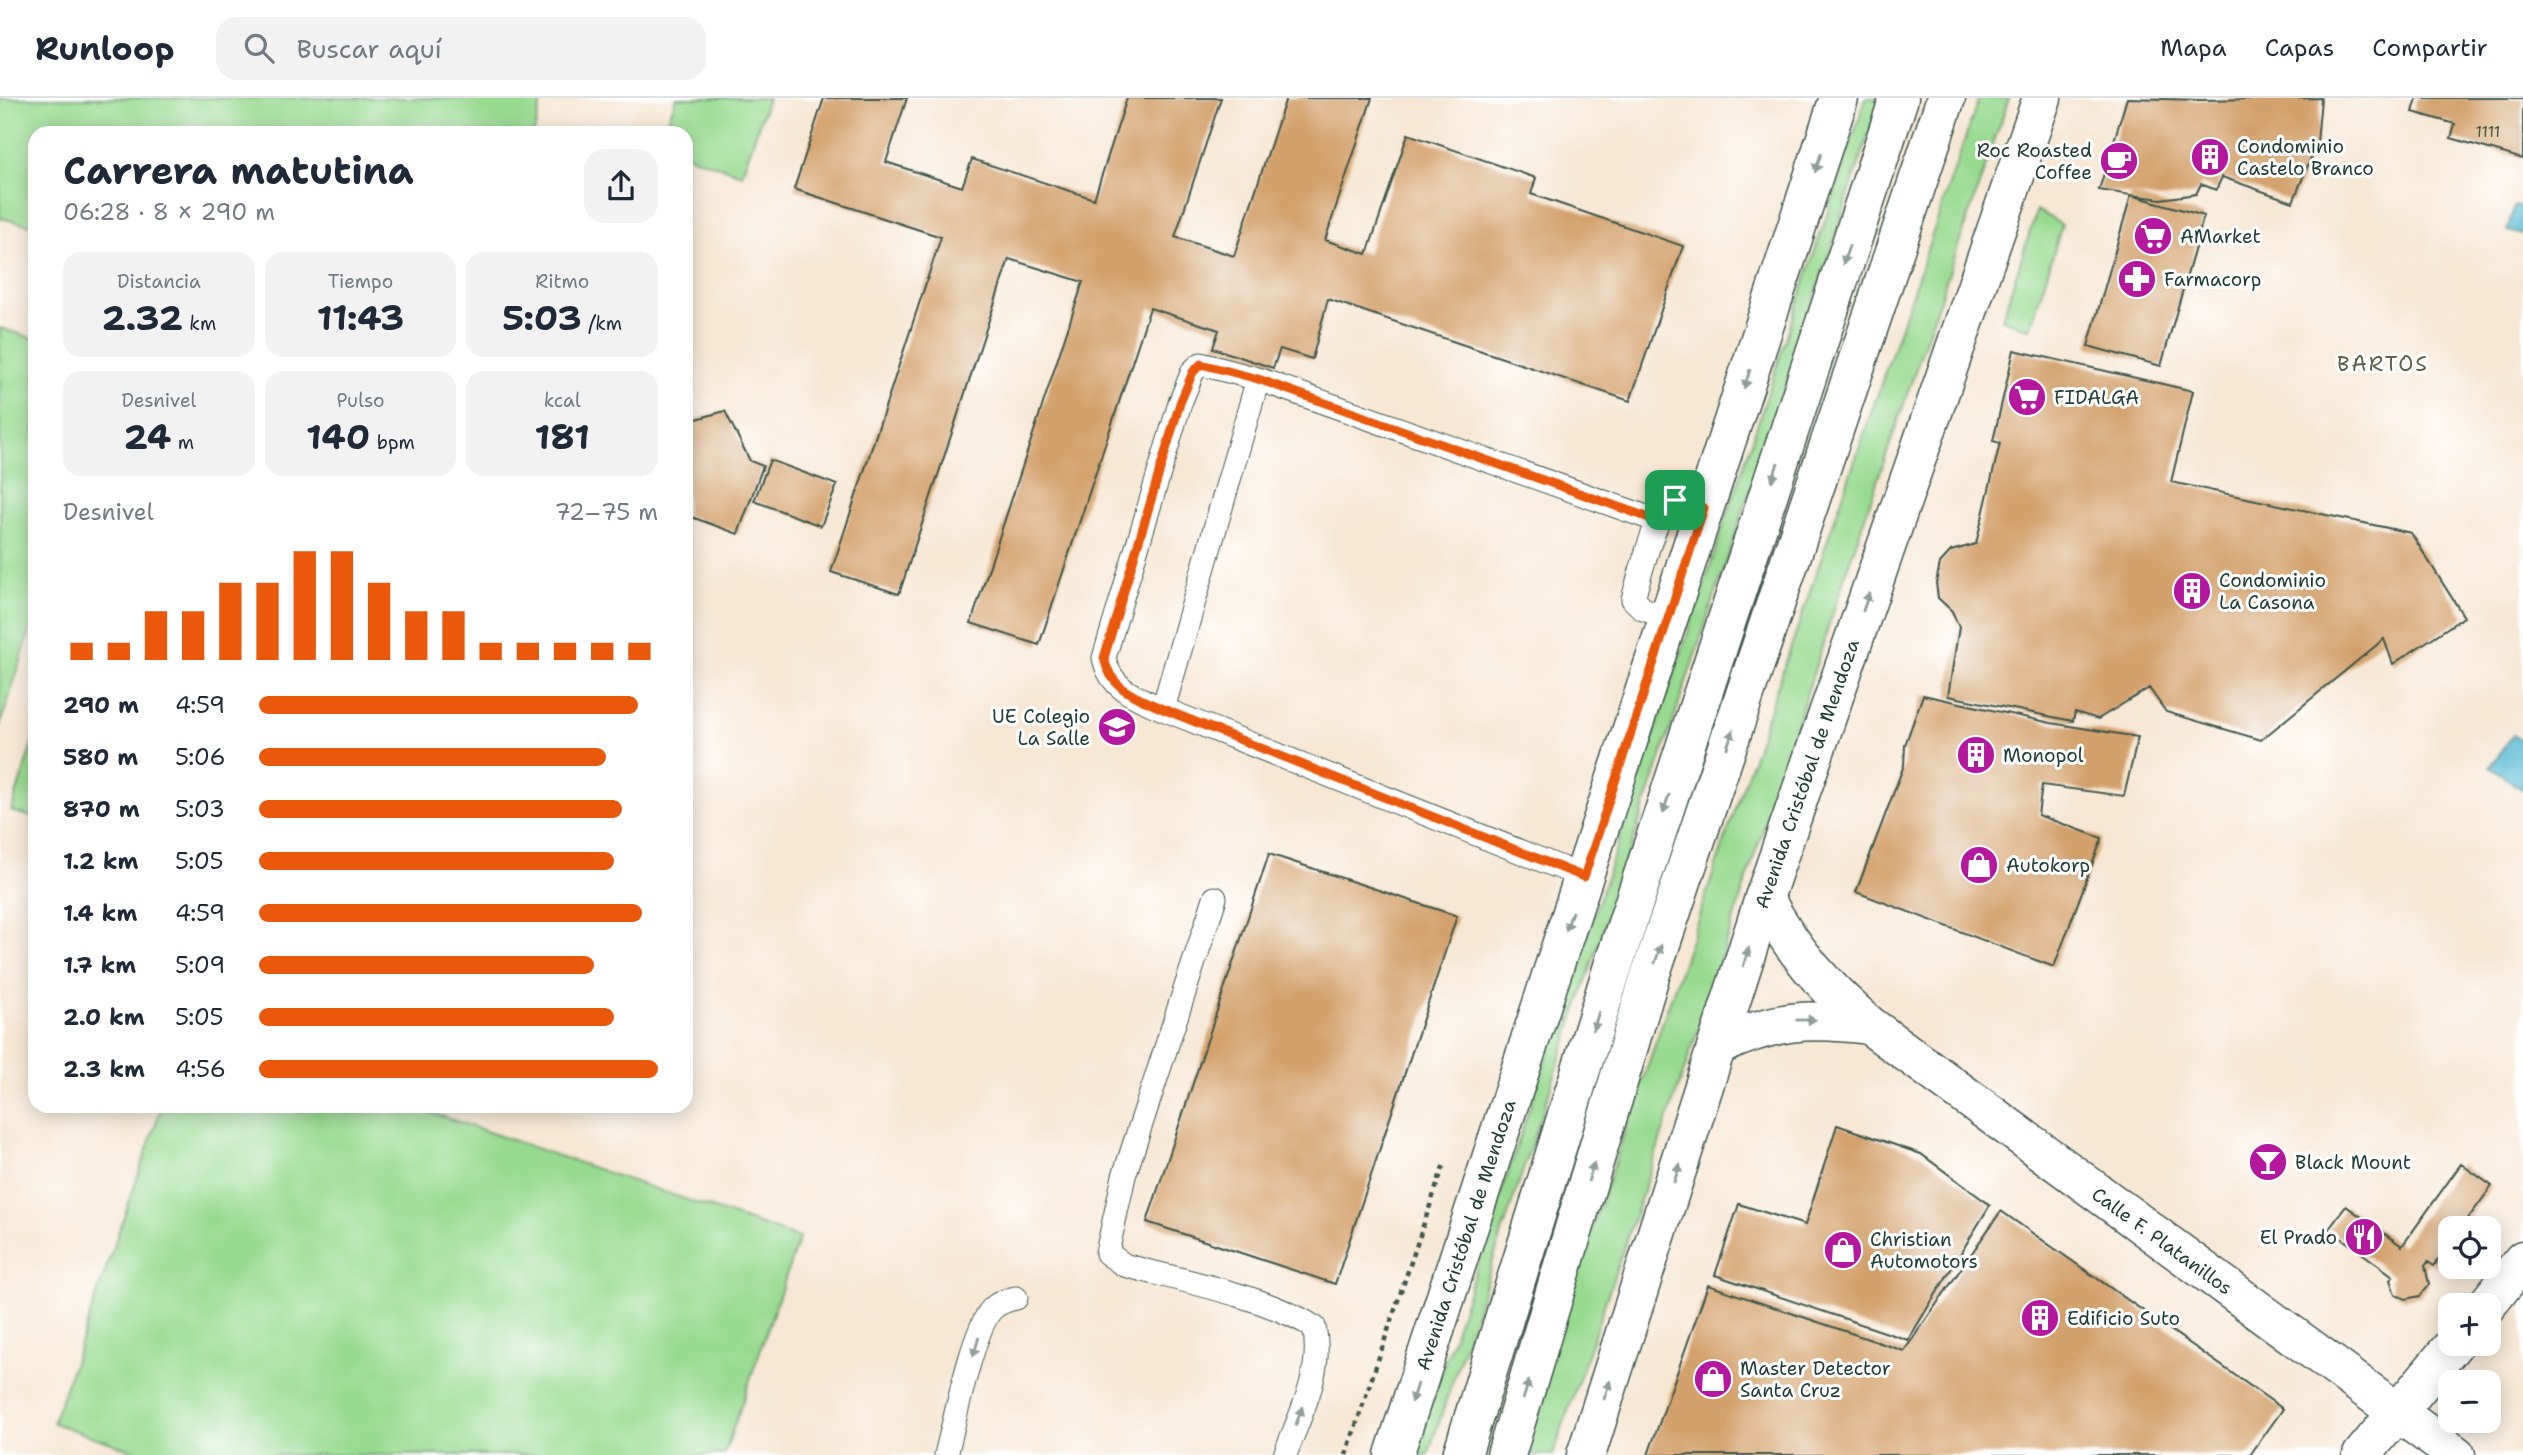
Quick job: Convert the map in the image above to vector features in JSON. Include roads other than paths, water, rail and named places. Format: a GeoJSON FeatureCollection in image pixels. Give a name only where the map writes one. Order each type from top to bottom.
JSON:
{"type":"FeatureCollection","features":[{"type":"Feature","properties":{"kind":"main road","name":"Avenida Cristóbal de Mendoza"},"geometry":{"type":"LineString","coordinates":[[1394,1455],[1839,98]]}},
{"type":"Feature","properties":{"kind":"main road"},"geometry":{"type":"LineString","coordinates":[[1462,1455],[1617,953],[1899,98]]}},
{"type":"Feature","properties":{"kind":"main road"},"geometry":{"type":"LineString","coordinates":[[1506,1455],[1650,976],[1946,98]]}},
{"type":"Feature","properties":{"kind":"main road","name":"Avenida Cristóbal de Mendoza"},"geometry":{"type":"LineString","coordinates":[[1586,1455],[1764,898],[2042,98]]}},
{"type":"Feature","properties":{"kind":"main road","name":"Calle F. Platanillos"},"geometry":{"type":"LineString","coordinates":[[1764,898],[1786,938],[1808,968],[1869,1025],[2456,1455]]}},
{"type":"Feature","properties":{"kind":"main road","name":"Calle F. Platanillos"},"geometry":{"type":"LineString","coordinates":[[1718,1046],[1751,1031],[1792,1021],[1830,1020],[1869,1025]]}},
{"type":"Feature","properties":{"kind":"main road"},"geometry":{"type":"LineString","coordinates":[[2496,1293],[2523,1260]]}},
{"type":"Feature","properties":{"kind":"main road"},"geometry":{"type":"LineString","coordinates":[[2362,1455],[2444,1356]]}},
{"type":"Feature","properties":{"kind":"lane"},"geometry":{"type":"LineString","coordinates":[[1584,877],[1125,692],[1107,672],[1104,658],[1180,403],[1193,372],[1201,364],[1258,379],[1658,521]]}},
{"type":"Feature","properties":{"kind":"lane"},"geometry":{"type":"LineString","coordinates":[[1163,709],[1258,379]]}},
{"type":"Feature","properties":{"kind":"lane"},"geometry":{"type":"LineString","coordinates":[[1669,618],[1643,609],[1633,599],[1658,521],[1668,504],[1675,500],[1704,508]]}},
{"type":"Feature","properties":{"kind":"lane"},"geometry":{"type":"LineString","coordinates":[[1215,898],[1124,1176],[1107,1253],[1124,1265],[1297,1316],[1314,1327],[1318,1346],[1314,1377],[1285,1455]]}},
{"type":"Feature","properties":{"kind":"lane"},"geometry":{"type":"LineString","coordinates":[[946,1455],[979,1336],[990,1310],[1003,1301],[1016,1298]]}},
{"type":"Feature","properties":{"kind":"water"},"geometry":{"type":"Polygon","coordinates":[[[2514,206],[2523,208],[2523,235],[2507,231],[2514,206]]]}},
{"type":"Feature","properties":{"kind":"water"},"geometry":{"type":"Polygon","coordinates":[[[2513,735],[2523,742],[2523,790],[2490,767],[2513,735]]]}},
{"type":"Feature","properties":{"kind":"place","name":"Condominio Castelo Branco"},"geometry":{"type":"Point","coordinates":[2210,157]}},
{"type":"Feature","properties":{"kind":"place","name":"Roc Roasted Coffee"},"geometry":{"type":"Point","coordinates":[2119,161]}},
{"type":"Feature","properties":{"kind":"place","name":"AMarket"},"geometry":{"type":"Point","coordinates":[2153,236]}},
{"type":"Feature","properties":{"kind":"place","name":"Farmacorp"},"geometry":{"type":"Point","coordinates":[2137,279]}},
{"type":"Feature","properties":{"kind":"place","name":"FIDALGA"},"geometry":{"type":"Point","coordinates":[2027,397]}},
{"type":"Feature","properties":{"kind":"place","name":"Condominio La Casona"},"geometry":{"type":"Point","coordinates":[2192,591]}},
{"type":"Feature","properties":{"kind":"place","name":"UE Colegio La Salle"},"geometry":{"type":"Point","coordinates":[1117,727]}},
{"type":"Feature","properties":{"kind":"place","name":"Monopol"},"geometry":{"type":"Point","coordinates":[1976,755]}},
{"type":"Feature","properties":{"kind":"place","name":"Autokorp"},"geometry":{"type":"Point","coordinates":[1979,865]}},
{"type":"Feature","properties":{"kind":"place","name":"Black Mount"},"geometry":{"type":"Point","coordinates":[2268,1162]}},
{"type":"Feature","properties":{"kind":"place","name":"El Prado"},"geometry":{"type":"Point","coordinates":[2364,1237]}},
{"type":"Feature","properties":{"kind":"place","name":"Christian Automotors"},"geometry":{"type":"Point","coordinates":[1843,1250]}},
{"type":"Feature","properties":{"kind":"place","name":"Edificio Suto"},"geometry":{"type":"Point","coordinates":[2040,1318]}},
{"type":"Feature","properties":{"kind":"place","name":"Master Detector Santa Cruz"},"geometry":{"type":"Point","coordinates":[1713,1379]}},
{"type":"Feature","properties":{"kind":"district","name":"BARTOS"},"geometry":{"type":"Point","coordinates":[2383,364]}}]}
